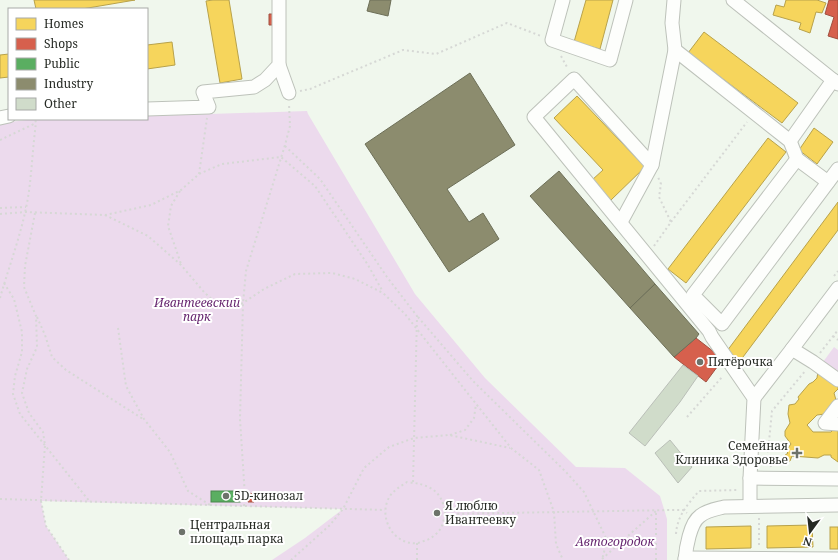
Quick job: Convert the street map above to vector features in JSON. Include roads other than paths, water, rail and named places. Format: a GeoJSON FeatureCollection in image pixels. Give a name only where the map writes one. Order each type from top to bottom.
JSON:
{"type":"FeatureCollection","features":[{"type":"Feature","properties":{"kind":"street"},"geometry":{"type":"LineString","coordinates":[[279,0],[278,65],[289,93]]}},
{"type":"Feature","properties":{"kind":"street"},"geometry":{"type":"LineString","coordinates":[[563,0],[552,40],[610,60],[626,0]]}},
{"type":"Feature","properties":{"kind":"street"},"geometry":{"type":"LineString","coordinates":[[621,222],[652,164],[675,50],[672,22],[674,0]]}},
{"type":"Feature","properties":{"kind":"street"},"geometry":{"type":"LineString","coordinates":[[733,0],[836,82],[790,141]]}},
{"type":"Feature","properties":{"kind":"street"},"geometry":{"type":"LineString","coordinates":[[675,50],[790,141],[797,160],[828,182]]}},
{"type":"Feature","properties":{"kind":"street"},"geometry":{"type":"LineString","coordinates":[[148,109],[209,107],[203,92],[254,86],[265,80],[278,65]]}},
{"type":"Feature","properties":{"kind":"street"},"geometry":{"type":"LineString","coordinates":[[652,164],[574,79],[534,117],[709,330],[712,337],[733,365],[754,398]]}},
{"type":"Feature","properties":{"kind":"street"},"geometry":{"type":"LineString","coordinates":[[797,160],[693,295],[722,324],[838,169]]}},
{"type":"Feature","properties":{"kind":"street"},"geometry":{"type":"LineString","coordinates":[[754,506],[750,478],[754,398],[792,349],[836,282]]}},
{"type":"Feature","properties":{"kind":"street"},"geometry":{"type":"LineString","coordinates":[[792,349],[838,380]]}},
{"type":"Feature","properties":{"kind":"street"},"geometry":{"type":"LineString","coordinates":[[838,406],[825,423],[838,424]]}},
{"type":"Feature","properties":{"kind":"street"},"geometry":{"type":"LineString","coordinates":[[750,478],[838,479]]}},
{"type":"Feature","properties":{"kind":"street"},"geometry":{"type":"LineString","coordinates":[[838,505],[724,507],[707,512],[696,520],[689,536],[685,559],[838,559]]}},
{"type":"Feature","properties":{"kind":"place","name":"Пятёрочка"},"geometry":{"type":"Point","coordinates":[700,362]}},
{"type":"Feature","properties":{"kind":"place","name":"Семейная Клиника Здоровье"},"geometry":{"type":"Point","coordinates":[797,453]}},
{"type":"Feature","properties":{"kind":"place","name":"5D-кинозал"},"geometry":{"type":"Point","coordinates":[226,496]}},
{"type":"Feature","properties":{"kind":"place","name":"Я люблю Ивантеевку"},"geometry":{"type":"Point","coordinates":[437,513]}},
{"type":"Feature","properties":{"kind":"place","name":"Центральная площадь парка"},"geometry":{"type":"Point","coordinates":[182,532]}},
{"type":"Feature","properties":{"kind":"park label","name":"Ивантеевский парк"},"geometry":{"type":"Point","coordinates":[197,310]}},
{"type":"Feature","properties":{"kind":"park label","name":"Автогородок"},"geometry":{"type":"Point","coordinates":[615,542]}}]}
